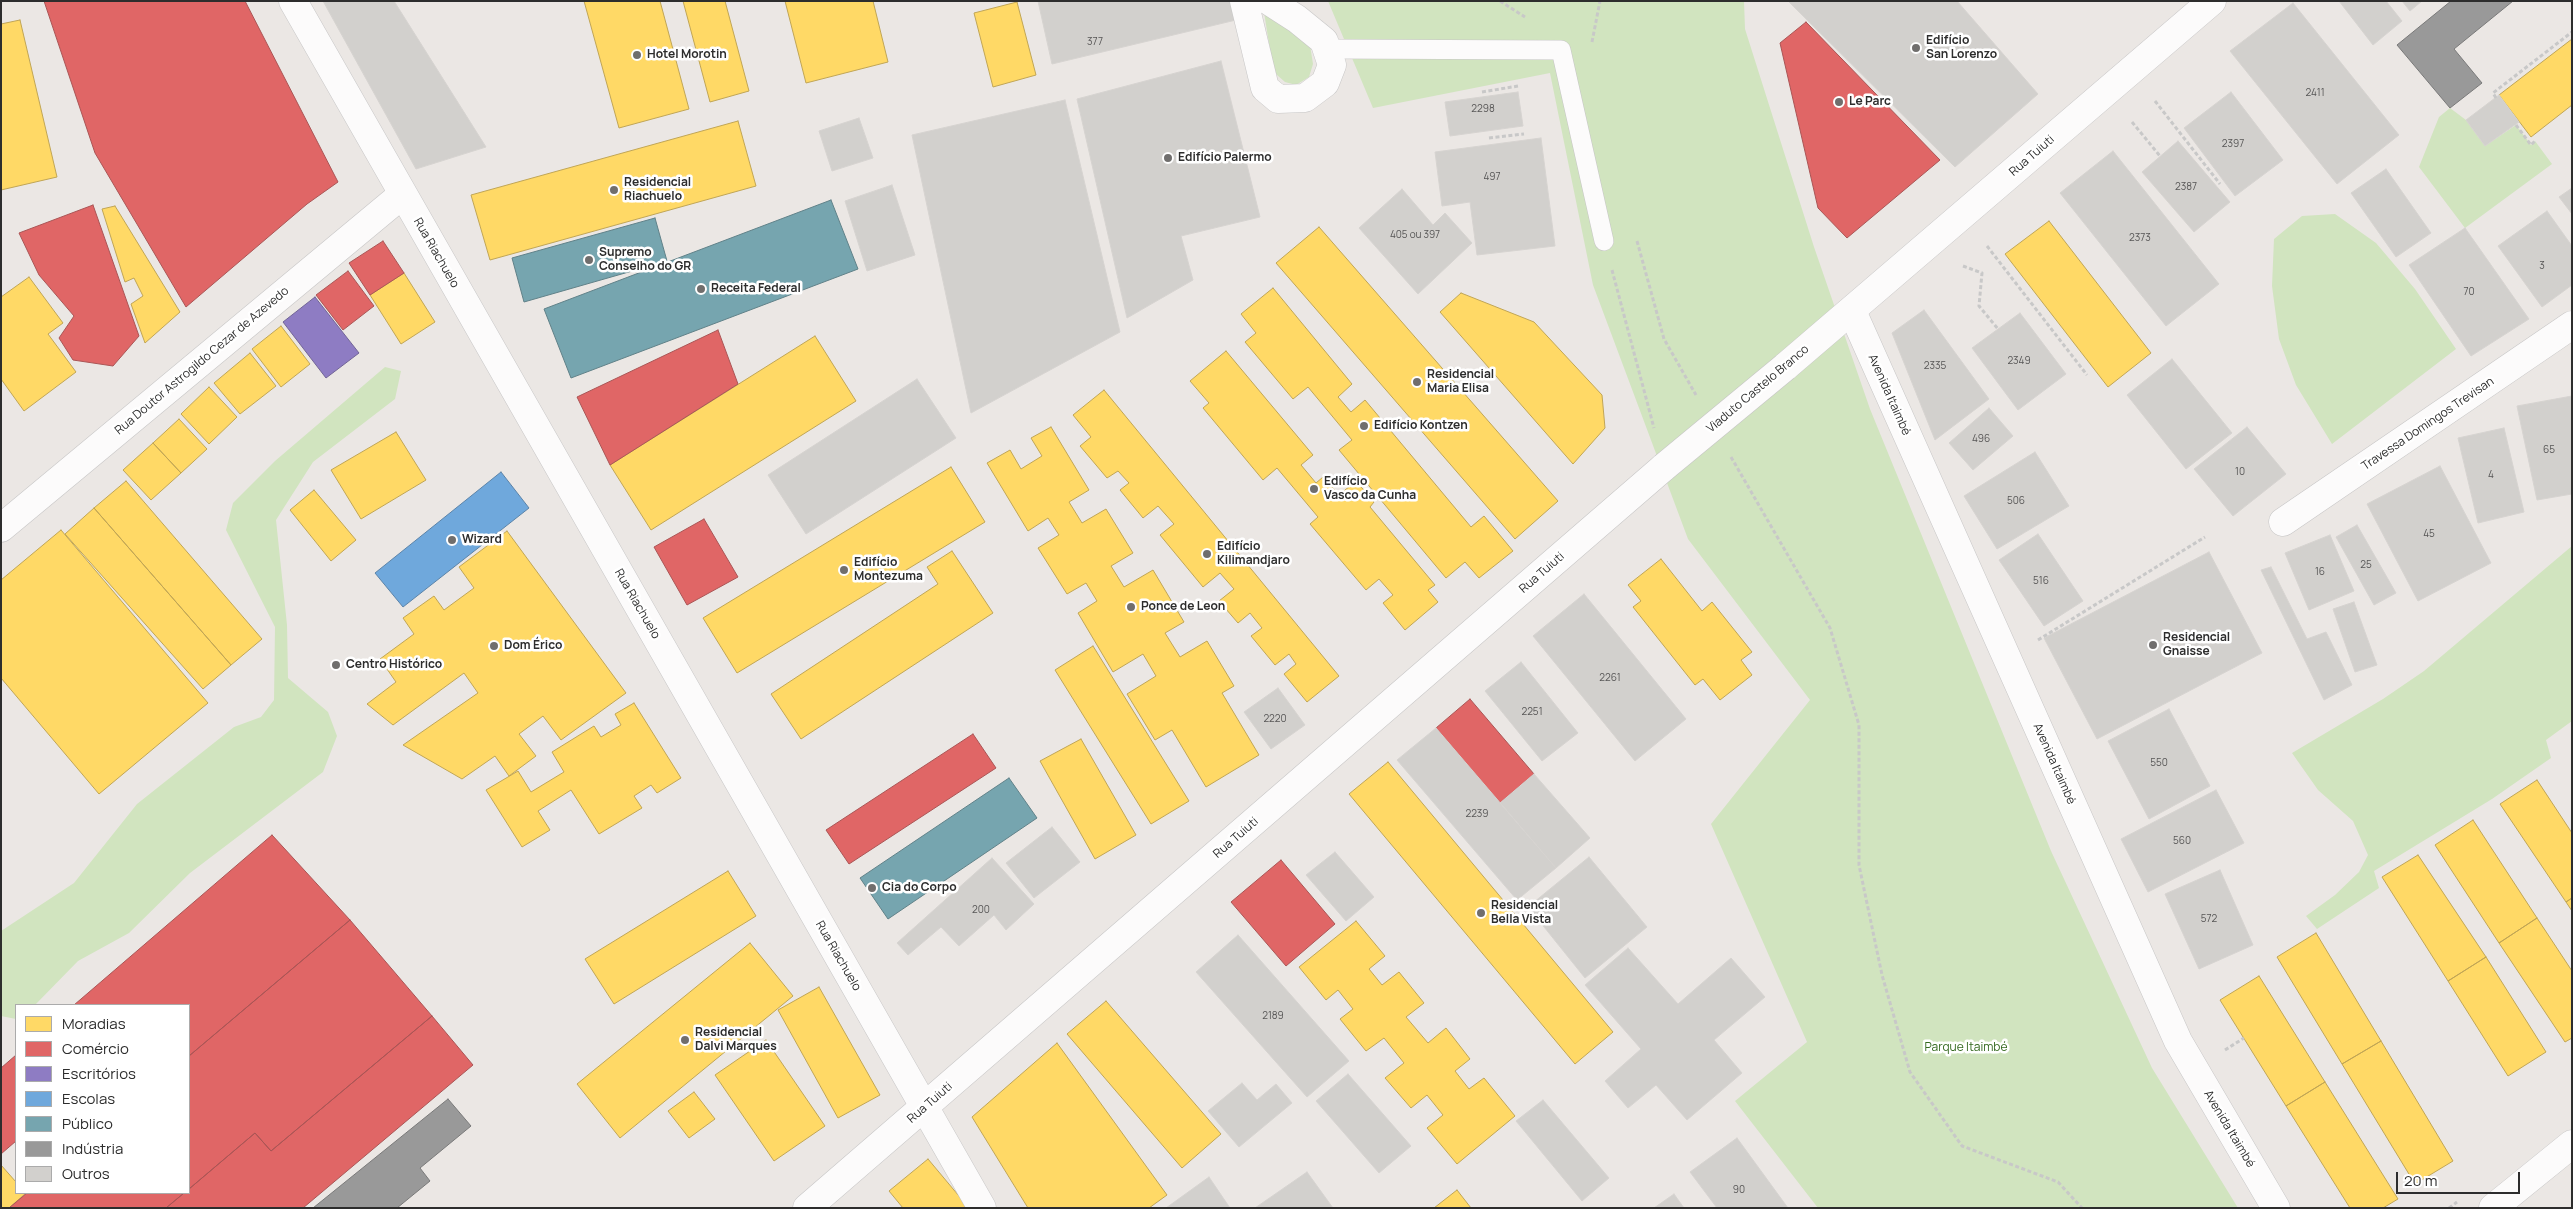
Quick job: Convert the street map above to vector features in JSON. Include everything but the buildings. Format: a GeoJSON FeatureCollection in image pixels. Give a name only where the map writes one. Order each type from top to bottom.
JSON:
{"type":"FeatureCollection","features":[{"type":"Feature","properties":{"kind":"street","name":"Rua Riachuelo"},"geometry":{"type":"LineString","coordinates":[[293,1],[982,1208]]}},
{"type":"Feature","properties":{"kind":"street"},"geometry":{"type":"LineString","coordinates":[[1244,1],[1265,88],[1278,99],[1305,98],[1325,83],[1332,65],[1327,49],[1324,41],[1298,19],[1269,1]]}},
{"type":"Feature","properties":{"kind":"street","name":"Rua Tuiuti"},"geometry":{"type":"LineString","coordinates":[[1852,311],[2212,1]]}},
{"type":"Feature","properties":{"kind":"street","name":"Rua Doutor Astrogildo Cezar de Azevedo"},"geometry":{"type":"LineString","coordinates":[[1,528],[403,194]]}},
{"type":"Feature","properties":{"kind":"street","name":"Viaduto Castelo Branco"},"geometry":{"type":"LineString","coordinates":[[1664,467],[1852,311]]}},
{"type":"Feature","properties":{"kind":"street","name":"Avenida Itaimbé"},"geometry":{"type":"LineString","coordinates":[[1852,311],[2178,1041],[2276,1208]]}},
{"type":"Feature","properties":{"kind":"street","name":"Travessa Domingos Trevisan"},"geometry":{"type":"LineString","coordinates":[[2283,522],[2572,325]]}},
{"type":"Feature","properties":{"kind":"street","name":"Rua Tuiuti"},"geometry":{"type":"LineString","coordinates":[[807,1208],[1664,467]]}},
{"type":"Feature","properties":{"kind":"street"},"geometry":{"type":"LineString","coordinates":[[2493,1208],[2572,1144]]}},
{"type":"Feature","properties":{"kind":"lane"},"geometry":{"type":"LineString","coordinates":[[1327,49],[1560,43],[1604,241]]}},
{"type":"Feature","properties":{"kind":"path"},"geometry":{"type":"LineString","coordinates":[[1500,1],[1560,43],[1589,58],[1600,1]]}},
{"type":"Feature","properties":{"kind":"path"},"geometry":{"type":"LineString","coordinates":[[2496,98],[2493,93],[2572,32]]}},
{"type":"Feature","properties":{"kind":"path"},"geometry":{"type":"LineString","coordinates":[[1482,92],[1518,86]]}},
{"type":"Feature","properties":{"kind":"path"},"geometry":{"type":"LineString","coordinates":[[2155,101],[2220,184]]}},
{"type":"Feature","properties":{"kind":"path"},"geometry":{"type":"LineString","coordinates":[[2132,122],[2160,156]]}},
{"type":"Feature","properties":{"kind":"path"},"geometry":{"type":"LineString","coordinates":[[2516,125],[2531,145],[2534,141]]}},
{"type":"Feature","properties":{"kind":"path"},"geometry":{"type":"LineString","coordinates":[[1488,138],[1524,134]]}},
{"type":"Feature","properties":{"kind":"path"},"geometry":{"type":"LineString","coordinates":[[1637,238],[1664,339],[1698,398]]}},
{"type":"Feature","properties":{"kind":"path"},"geometry":{"type":"LineString","coordinates":[[1604,241],[1664,467]]}},
{"type":"Feature","properties":{"kind":"path"},"geometry":{"type":"LineString","coordinates":[[1987,246],[2087,375]]}},
{"type":"Feature","properties":{"kind":"path"},"geometry":{"type":"LineString","coordinates":[[1963,266],[1982,273],[1979,306],[1998,329]]}},
{"type":"Feature","properties":{"kind":"path"},"geometry":{"type":"LineString","coordinates":[[1726,448],[1830,628],[1859,725],[1860,865],[1882,975],[1910,1072],[1962,1146],[2058,1182],[2082,1208]]}},
{"type":"Feature","properties":{"kind":"path"},"geometry":{"type":"LineString","coordinates":[[2007,659],[2205,537]]}},
{"type":"Feature","properties":{"kind":"path"},"geometry":{"type":"LineString","coordinates":[[2219,1054],[2244,1038]]}},
{"type":"Feature","properties":{"kind":"green space","name":"Parque Itaimbé"},"geometry":{"type":"Polygon","coordinates":[[[1328,1],[1744,1],[1745,29],[1814,247],[1870,409],[2051,851],[2152,1068],[2238,1208],[1818,1208],[1735,1101],[1807,1042],[1711,824],[1810,700],[1688,539],[1593,285],[1550,73],[1373,108],[1328,1]]]}},
{"type":"Feature","properties":{"kind":"green space"},"geometry":{"type":"Polygon","coordinates":[[[1264,12],[1310,45],[1313,64],[1309,77],[1296,85],[1285,82],[1273,69],[1264,12]]]}},
{"type":"Feature","properties":{"kind":"green space"},"geometry":{"type":"Polygon","coordinates":[[[2450,108],[2466,120],[2485,146],[2516,125],[2531,145],[2535,141],[2552,164],[2465,228],[2419,167],[2439,117],[2450,108]]]}},
{"type":"Feature","properties":{"kind":"green space"},"geometry":{"type":"Polygon","coordinates":[[[2335,214],[2376,243],[2415,289],[2456,349],[2332,444],[2296,385],[2279,339],[2272,286],[2274,239],[2302,216],[2335,214]]]}},
{"type":"Feature","properties":{"kind":"green space"},"geometry":{"type":"Polygon","coordinates":[[[385,367],[401,371],[395,399],[313,462],[276,520],[287,625],[288,678],[328,712],[337,736],[323,772],[190,873],[129,933],[78,961],[36,1004],[15,1004],[15,1019],[1,1016],[1,931],[74,883],[137,804],[234,727],[261,717],[274,700],[275,627],[226,530],[233,503],[275,461],[385,367]]]}},
{"type":"Feature","properties":{"kind":"green space"},"geometry":{"type":"Polygon","coordinates":[[[2572,546],[2572,721],[2546,740],[2551,758],[2492,799],[2374,871],[2379,888],[2317,929],[2306,916],[2335,895],[2359,872],[2368,855],[2353,821],[2318,790],[2292,753],[2383,699],[2424,671],[2572,546]]]}},
{"type":"Feature","properties":{"kind":"place","name":"Edifício San Lorenzo"},"geometry":{"type":"Point","coordinates":[1916,48]}},
{"type":"Feature","properties":{"kind":"place","name":"Hotel Morotin"},"geometry":{"type":"Point","coordinates":[637,55]}},
{"type":"Feature","properties":{"kind":"place","name":"Le Parc"},"geometry":{"type":"Point","coordinates":[1839,102]}},
{"type":"Feature","properties":{"kind":"place","name":"Edifício Palermo"},"geometry":{"type":"Point","coordinates":[1168,158]}},
{"type":"Feature","properties":{"kind":"place","name":"Residencial Riachuelo"},"geometry":{"type":"Point","coordinates":[614,190]}},
{"type":"Feature","properties":{"kind":"place","name":"Supremo Conselho do GR"},"geometry":{"type":"Point","coordinates":[589,260]}},
{"type":"Feature","properties":{"kind":"place","name":"Receita Federal"},"geometry":{"type":"Point","coordinates":[701,289]}},
{"type":"Feature","properties":{"kind":"place","name":"Residencial Maria Elisa"},"geometry":{"type":"Point","coordinates":[1417,382]}},
{"type":"Feature","properties":{"kind":"place","name":"Edifício Kontzen"},"geometry":{"type":"Point","coordinates":[1364,426]}},
{"type":"Feature","properties":{"kind":"place","name":"Edifício Vasco da Cunha"},"geometry":{"type":"Point","coordinates":[1314,489]}},
{"type":"Feature","properties":{"kind":"place","name":"Wizard"},"geometry":{"type":"Point","coordinates":[452,540]}},
{"type":"Feature","properties":{"kind":"place","name":"Edifício Kilimandjaro"},"geometry":{"type":"Point","coordinates":[1207,554]}},
{"type":"Feature","properties":{"kind":"place","name":"Edifício Montezuma"},"geometry":{"type":"Point","coordinates":[844,570]}},
{"type":"Feature","properties":{"kind":"place","name":"Ponce de Leon"},"geometry":{"type":"Point","coordinates":[1131,607]}},
{"type":"Feature","properties":{"kind":"place","name":"Residencial Gnaisse"},"geometry":{"type":"Point","coordinates":[2153,645]}},
{"type":"Feature","properties":{"kind":"place","name":"Dom Érico"},"geometry":{"type":"Point","coordinates":[494,646]}},
{"type":"Feature","properties":{"kind":"place","name":"Centro Histórico"},"geometry":{"type":"Point","coordinates":[336,665]}},
{"type":"Feature","properties":{"kind":"place","name":"Cia do Corpo"},"geometry":{"type":"Point","coordinates":[872,888]}},
{"type":"Feature","properties":{"kind":"place","name":"Residencial Bella Vista"},"geometry":{"type":"Point","coordinates":[1481,913]}},
{"type":"Feature","properties":{"kind":"place","name":"Residencial Dalvi Marques"},"geometry":{"type":"Point","coordinates":[685,1040]}}]}
